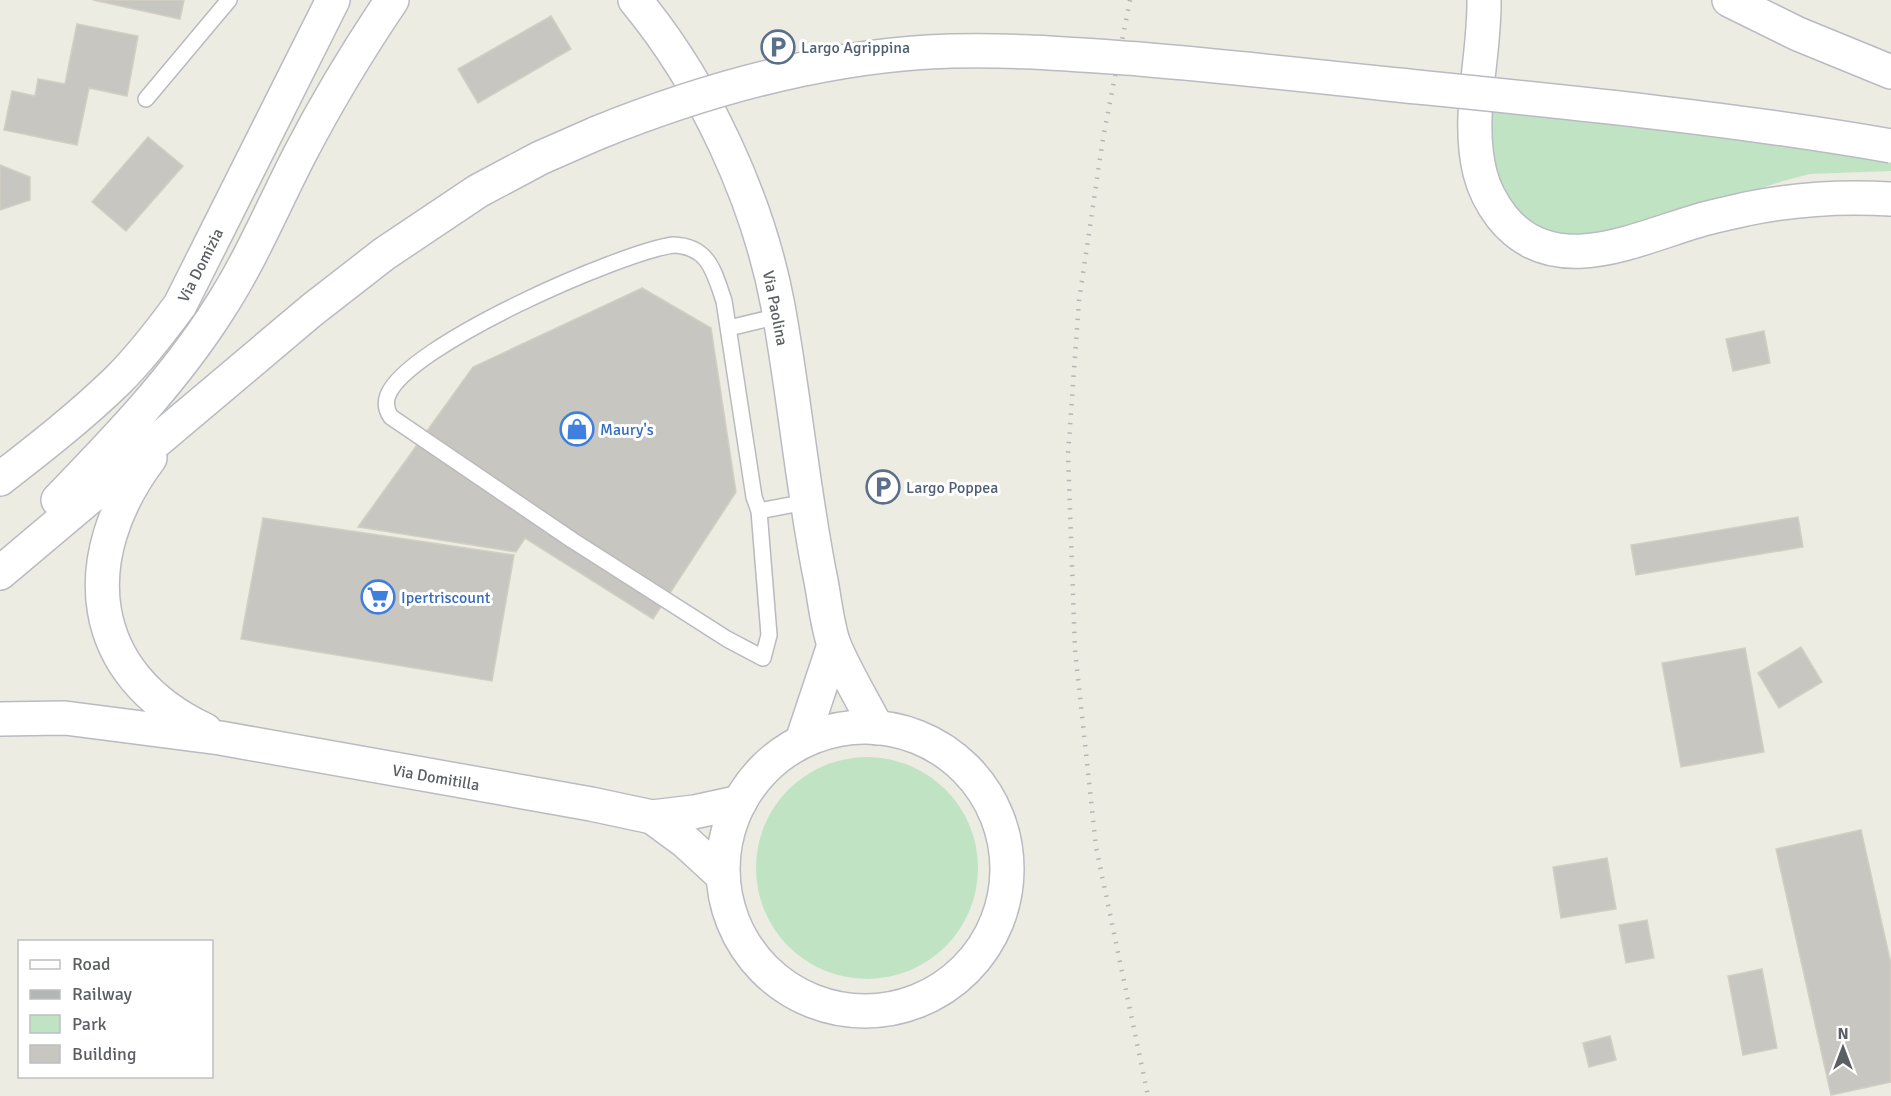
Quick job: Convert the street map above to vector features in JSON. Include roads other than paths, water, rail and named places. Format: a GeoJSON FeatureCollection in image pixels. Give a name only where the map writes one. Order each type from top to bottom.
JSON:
{"type":"FeatureCollection","features":[{"type":"Feature","properties":{"kind":"main road","name":"Via Domizia"},"geometry":{"type":"LineString","coordinates":[[0,479],[64,428],[118,380],[154,341],[180,305],[333,0]]}},
{"type":"Feature","properties":{"kind":"main road"},"geometry":{"type":"LineString","coordinates":[[0,559],[130,425],[161,389],[219,309],[241,271],[321,114],[392,0]]}},
{"type":"Feature","properties":{"kind":"main road","name":"Via Paolina"},"geometry":{"type":"LineString","coordinates":[[635,0],[680,60],[712,118],[750,204],[774,289],[806,502],[834,645],[877,728]]}},
{"type":"Feature","properties":{"kind":"main road"},"geometry":{"type":"LineString","coordinates":[[1484,0],[1474,125],[1479,171],[1495,207],[1509,225],[1538,244],[1564,250],[1593,250],[1624,244],[1697,221],[1766,205],[1829,198],[1891,199]]}},
{"type":"Feature","properties":{"kind":"main road"},"geometry":{"type":"LineString","coordinates":[[1728,0],[1798,34],[1891,72]]}},
{"type":"Feature","properties":{"kind":"main road"},"geometry":{"type":"LineString","coordinates":[[0,573],[312,310],[415,232],[488,186],[540,158],[597,133],[691,99],[808,69],[907,54],[999,50],[1037,51],[1174,62],[1548,100],[1788,130],[1891,146]]}},
{"type":"Feature","properties":{"kind":"main road"},"geometry":{"type":"LineString","coordinates":[[184,417],[140,472],[116,519],[104,558],[102,597],[111,636],[131,672],[163,705],[181,718],[220,738]]}},
{"type":"Feature","properties":{"kind":"main road","name":"Via Paolina"},"geometry":{"type":"LineString","coordinates":[[802,741],[834,645]]}},
{"type":"Feature","properties":{"kind":"main road"},"geometry":{"type":"LineString","coordinates":[[0,719],[65,718],[220,738]]}},
{"type":"Feature","properties":{"kind":"main road"},"geometry":{"type":"LineString","coordinates":[[858,727],[877,728],[927,741],[956,759],[968,771],[986,795],[999,821],[1007,849],[1008,879],[1003,908],[992,936],[975,960],[954,981],[929,997],[901,1007],[876,1011],[851,1011],[826,1006],[802,997],[781,984],[762,967],[746,947],[734,925],[726,901],[723,876],[724,850],[740,802],[751,784],[783,753],[802,741],[839,730],[858,727]]}},
{"type":"Feature","properties":{"kind":"main road","name":"Via Domitilla"},"geometry":{"type":"LineString","coordinates":[[220,738],[591,804],[652,817],[694,812],[740,802]]}},
{"type":"Feature","properties":{"kind":"main road","name":"Via Domitilla"},"geometry":{"type":"LineString","coordinates":[[652,817],[686,842],[723,876]]}},
{"type":"Feature","properties":{"kind":"lane"},"geometry":{"type":"LineString","coordinates":[[146,99],[229,0]]}},
{"type":"Feature","properties":{"kind":"lane"},"geometry":{"type":"LineString","coordinates":[[673,244],[691,248],[698,251],[708,262],[724,301],[754,497],[759,511],[770,635],[763,658],[727,639],[572,540],[391,417],[387,412],[386,404],[389,394],[408,372],[442,346],[492,316],[553,288],[640,253],[673,244]]}},
{"type":"Feature","properties":{"kind":"lane"},"geometry":{"type":"LineString","coordinates":[[729,328],[779,316]]}},
{"type":"Feature","properties":{"kind":"lane"},"geometry":{"type":"LineString","coordinates":[[759,511],[806,502]]}},
{"type":"Feature","properties":{"kind":"railway"},"geometry":{"type":"LineString","coordinates":[[1130,0],[1103,138],[1079,301],[1068,454],[1075,650],[1096,847],[1148,1096]]}},
{"type":"Feature","properties":{"kind":"place","name":"Largo Agrippina"},"geometry":{"type":"Point","coordinates":[778,47]}},
{"type":"Feature","properties":{"kind":"place","name":"Maury's"},"geometry":{"type":"Point","coordinates":[577,429]}},
{"type":"Feature","properties":{"kind":"place","name":"Largo Poppea"},"geometry":{"type":"Point","coordinates":[883,487]}},
{"type":"Feature","properties":{"kind":"place","name":"Ipertriscount"},"geometry":{"type":"Point","coordinates":[378,597]}}]}
